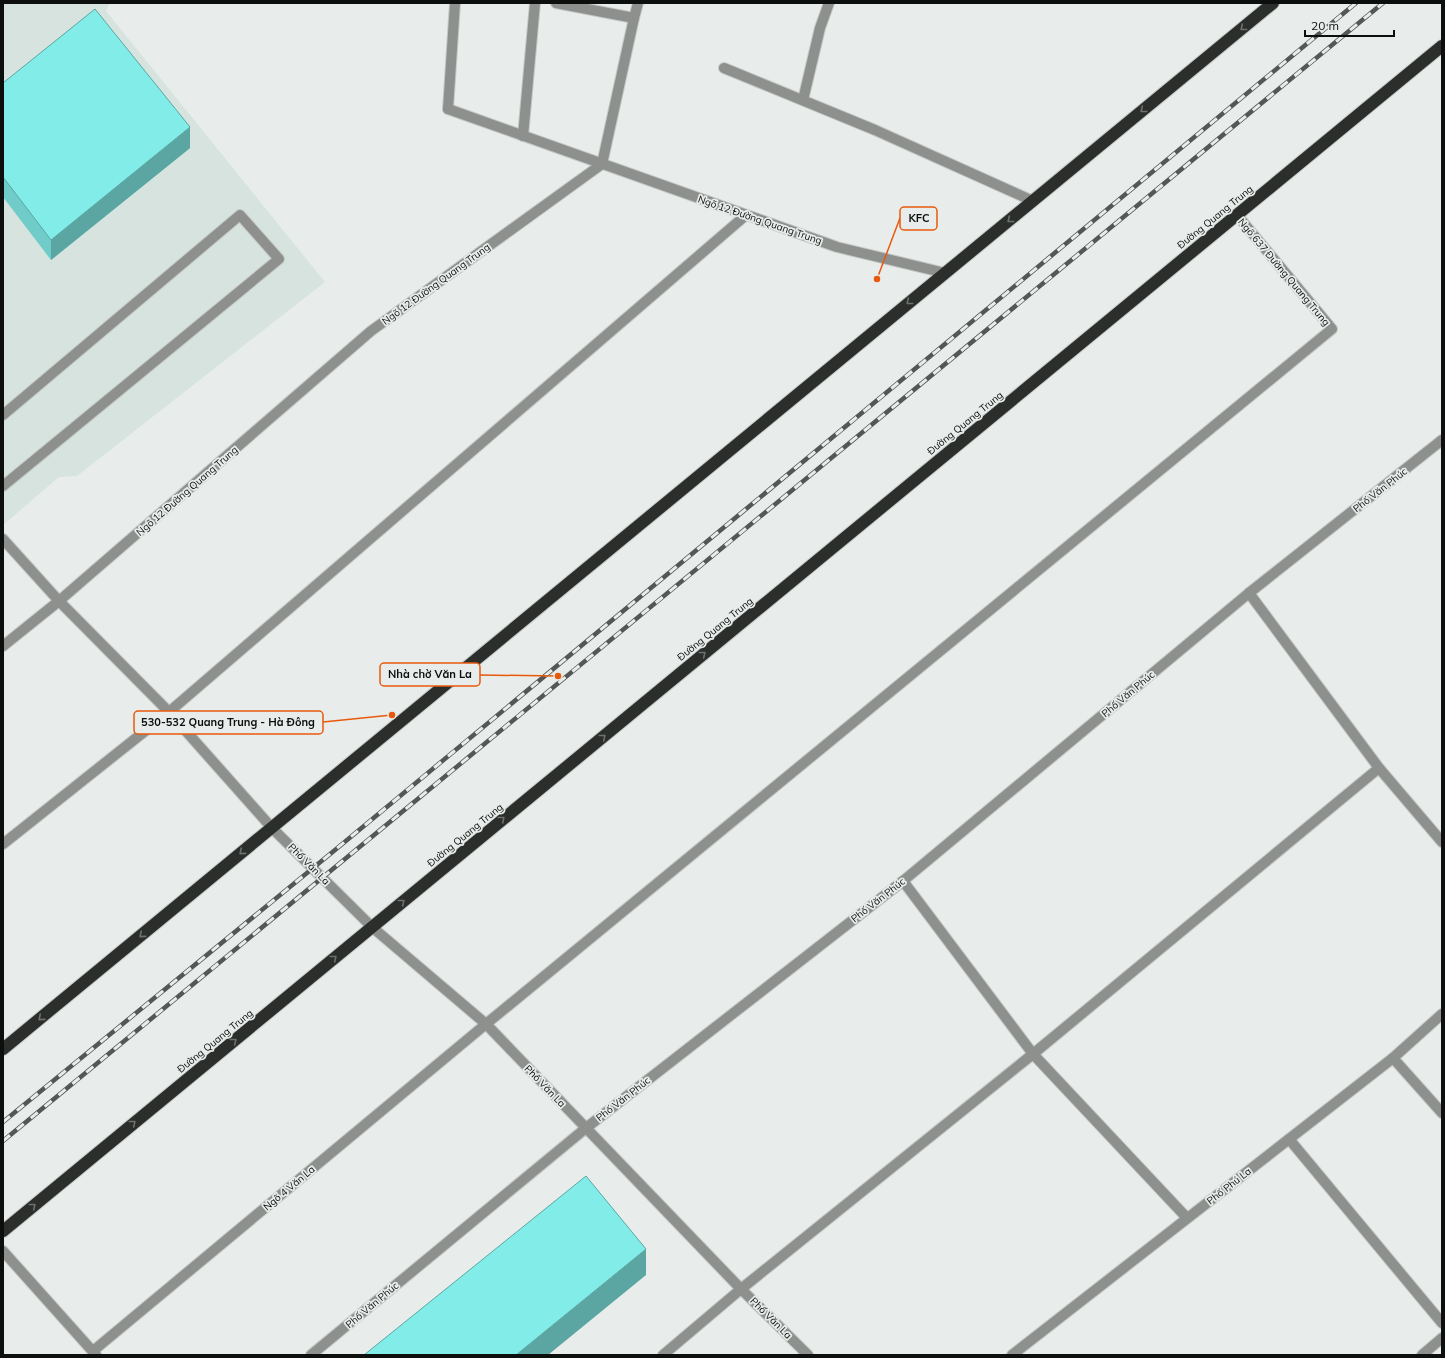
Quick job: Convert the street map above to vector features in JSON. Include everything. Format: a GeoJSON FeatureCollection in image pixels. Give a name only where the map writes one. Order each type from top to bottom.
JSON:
{"type":"FeatureCollection","features":[{"type":"Feature","properties":{"kind":"highway"},"geometry":{"type":"LineString","coordinates":[[3,1050],[1273,3]]}},
{"type":"Feature","properties":{"kind":"highway","name":"Đường Quang Trung"},"geometry":{"type":"LineString","coordinates":[[3,1231],[1442,46]]}},
{"type":"Feature","properties":{"kind":"street"},"geometry":{"type":"LineString","coordinates":[[455,3],[448,109],[602,164],[638,3]]}},
{"type":"Feature","properties":{"kind":"street"},"geometry":{"type":"LineString","coordinates":[[523,136],[535,3]]}},
{"type":"Feature","properties":{"kind":"street"},"geometry":{"type":"LineString","coordinates":[[556,3],[634,18]]}},
{"type":"Feature","properties":{"kind":"street"},"geometry":{"type":"LineString","coordinates":[[803,100],[820,28],[828,3]]}},
{"type":"Feature","properties":{"kind":"street"},"geometry":{"type":"LineString","coordinates":[[724,68],[876,130],[1033,201]]}},
{"type":"Feature","properties":{"kind":"street","name":"Ngõ 12 Đường Quang Trung"},"geometry":{"type":"LineString","coordinates":[[3,646],[59,601],[371,331],[602,164],[837,247],[945,273]]}},
{"type":"Feature","properties":{"kind":"street"},"geometry":{"type":"LineString","coordinates":[[3,415],[240,215],[278,260],[3,486]]}},
{"type":"Feature","properties":{"kind":"street"},"geometry":{"type":"LineString","coordinates":[[3,844],[169,712],[746,215]]}},
{"type":"Feature","properties":{"kind":"street","name":"Ngõ 637 Đường Quang Trung"},"geometry":{"type":"LineString","coordinates":[[1237,215],[1332,329]]}},
{"type":"Feature","properties":{"kind":"street","name":"Ngõ 4 Văn La"},"geometry":{"type":"LineString","coordinates":[[94,1353],[486,1024],[1332,329]]}},
{"type":"Feature","properties":{"kind":"street","name":"Phố Văn Phúc"},"geometry":{"type":"LineString","coordinates":[[311,1355],[586,1128],[903,881],[1249,593],[1441,442]]}},
{"type":"Feature","properties":{"kind":"street","name":"Phố Văn La"},"geometry":{"type":"LineString","coordinates":[[3,539],[59,601],[169,712],[272,828],[372,927],[486,1024],[742,1289],[808,1355]]}},
{"type":"Feature","properties":{"kind":"street"},"geometry":{"type":"LineString","coordinates":[[1249,593],[1379,768],[1442,842]]}},
{"type":"Feature","properties":{"kind":"street"},"geometry":{"type":"LineString","coordinates":[[663,1355],[742,1289],[1033,1054],[1379,768]]}},
{"type":"Feature","properties":{"kind":"street"},"geometry":{"type":"LineString","coordinates":[[903,881],[1033,1054],[1187,1218]]}},
{"type":"Feature","properties":{"kind":"street","name":"Phố Phú La"},"geometry":{"type":"LineString","coordinates":[[1012,1355],[1393,1058],[1442,1014]]}},
{"type":"Feature","properties":{"kind":"street"},"geometry":{"type":"LineString","coordinates":[[1393,1058],[1442,1113]]}},
{"type":"Feature","properties":{"kind":"street"},"geometry":{"type":"LineString","coordinates":[[1289,1139],[1442,1323]]}},
{"type":"Feature","properties":{"kind":"street"},"geometry":{"type":"LineString","coordinates":[[3,1251],[94,1353]]}},
{"type":"Feature","properties":{"kind":"street"},"geometry":{"type":"LineString","coordinates":[[1422,1355],[1442,1338]]}},
{"type":"Feature","properties":{"kind":"shaded area"},"geometry":{"type":"Polygon","coordinates":[[[3,3],[110,3],[106,11],[325,282],[77,476],[59,477],[3,525],[3,3]]]}},
{"type":"Feature","properties":{"kind":"building"},"geometry":{"type":"Polygon","coordinates":[[[95,9],[190,127],[51,240],[3,177],[3,83],[95,9]]]}},
{"type":"Feature","properties":{"kind":"building"},"geometry":{"type":"Polygon","coordinates":[[[586,1176],[646,1249],[516,1355],[364,1355],[586,1176]]]}},
{"type":"Feature","properties":{"kind":"railway"},"geometry":{"type":"LineString","coordinates":[[3,1122],[335,850],[1356,3]]}},
{"type":"Feature","properties":{"kind":"railway"},"geometry":{"type":"LineString","coordinates":[[3,1141],[1383,3]]}},
{"type":"Feature","properties":{"kind":"place","name":"KFC"},"geometry":{"type":"Point","coordinates":[877,279]}},
{"type":"Feature","properties":{"kind":"place","name":"Nhà chờ Văn La"},"geometry":{"type":"Point","coordinates":[558,676]}},
{"type":"Feature","properties":{"kind":"place","name":"530-532 Quang Trung - Hà Đông"},"geometry":{"type":"Point","coordinates":[392,715]}}]}
